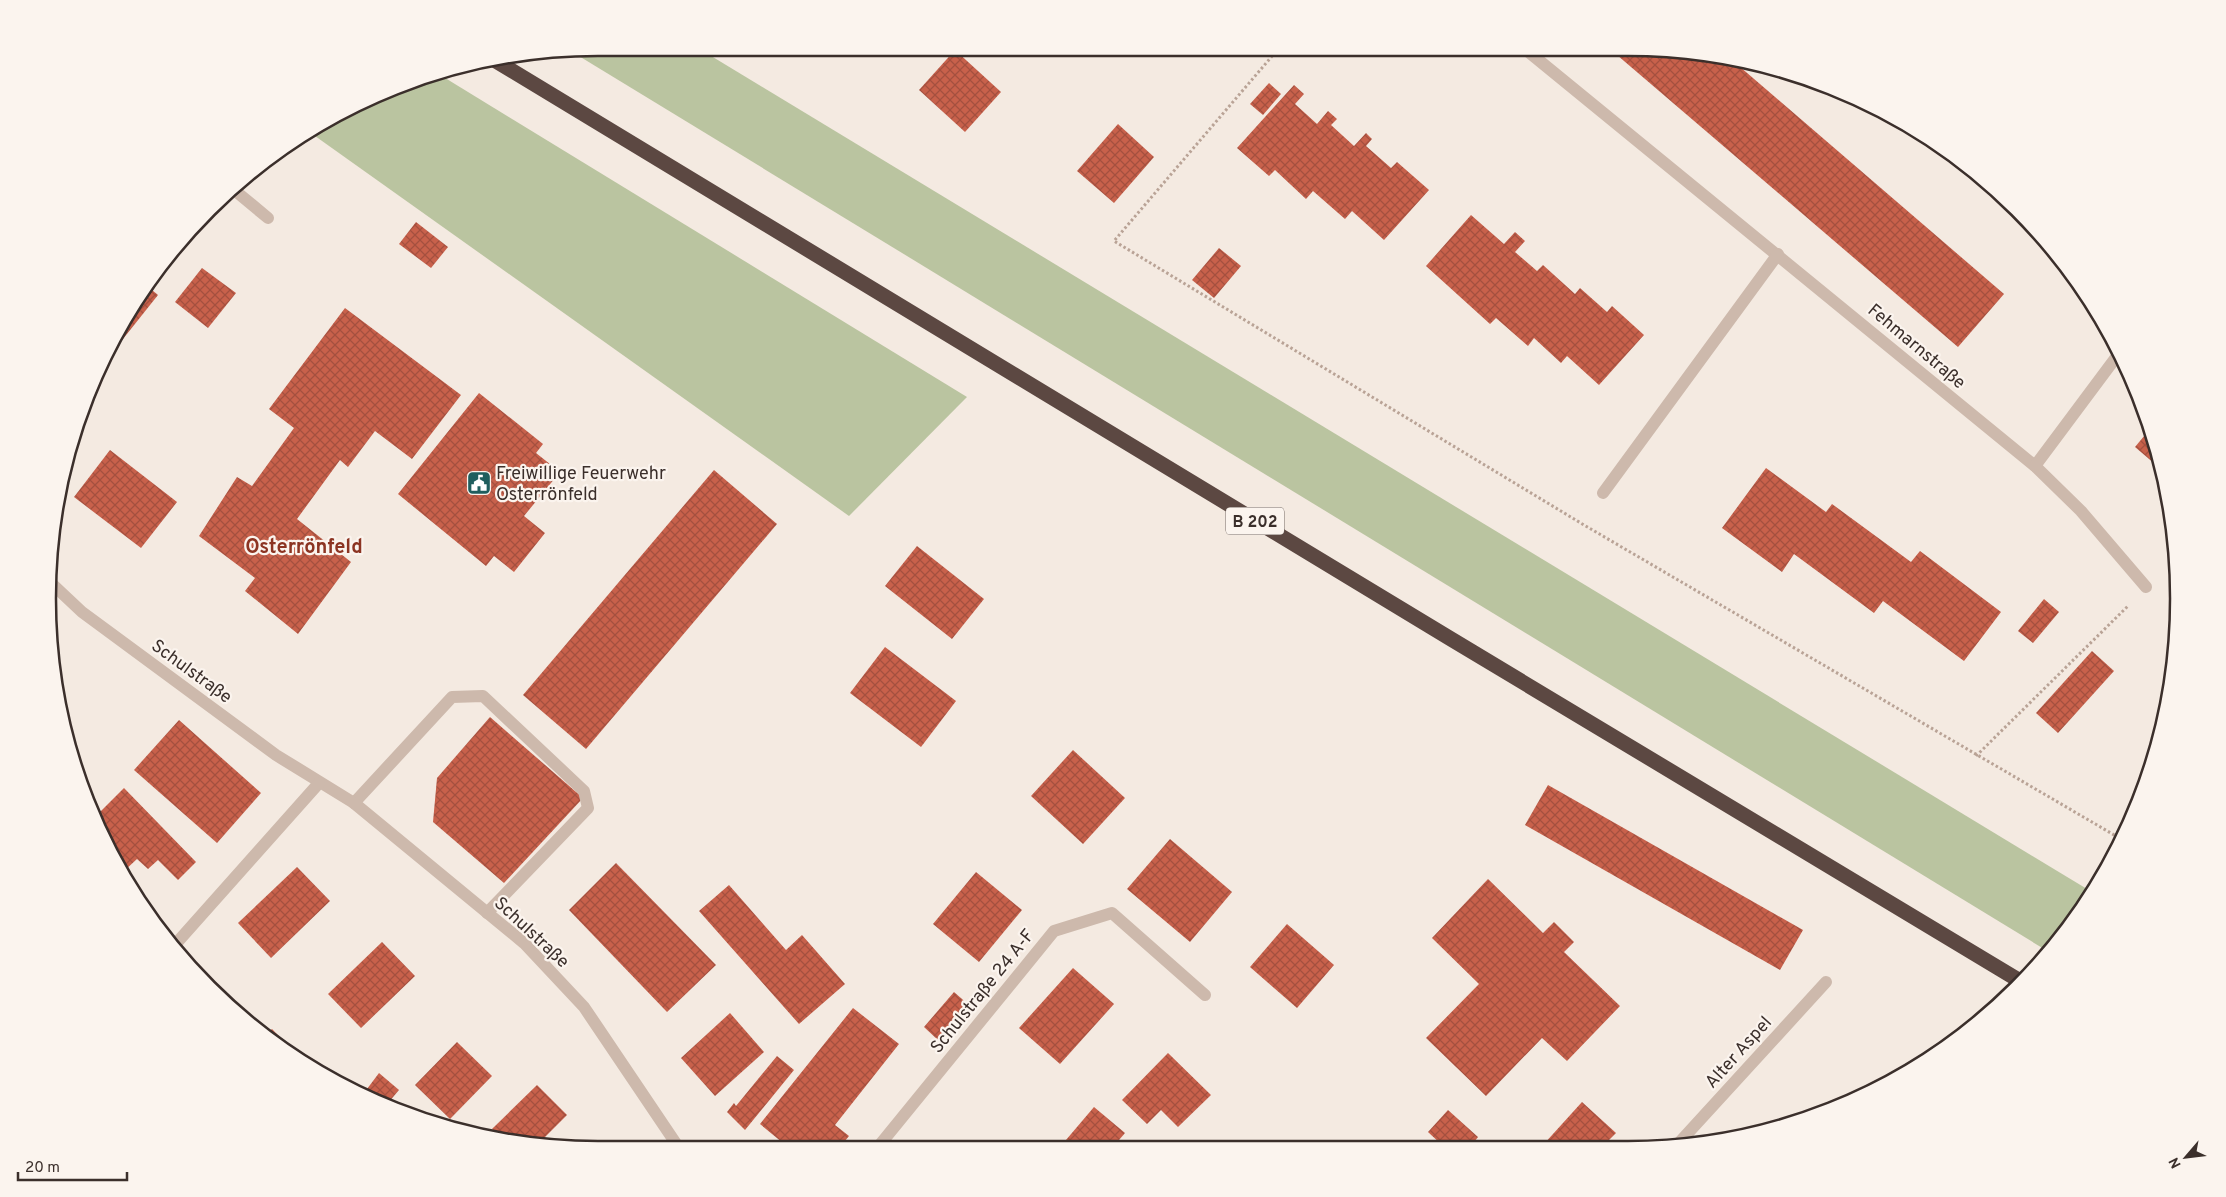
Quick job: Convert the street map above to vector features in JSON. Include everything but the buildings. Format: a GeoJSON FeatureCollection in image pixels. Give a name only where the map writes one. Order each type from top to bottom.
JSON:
{"type":"FeatureCollection","features":[{"type":"Feature","properties":{"kind":"highway","name":"B 202"},"geometry":{"type":"LineString","coordinates":[[503,65],[1425,624],[2015,977]]}},
{"type":"Feature","properties":{"kind":"street","name":"Fehmarnstraße"},"geometry":{"type":"LineString","coordinates":[[1535,56],[2035,466],[2081,511],[2146,587]]}},
{"type":"Feature","properties":{"kind":"street"},"geometry":{"type":"LineString","coordinates":[[238,193],[268,218]]}},
{"type":"Feature","properties":{"kind":"street"},"geometry":{"type":"LineString","coordinates":[[1603,493],[1778,254]]}},
{"type":"Feature","properties":{"kind":"street"},"geometry":{"type":"LineString","coordinates":[[2035,466],[2114,360]]}},
{"type":"Feature","properties":{"kind":"street","name":"Schulstraße"},"geometry":{"type":"LineString","coordinates":[[56,588],[82,612],[276,755],[354,803],[524,942],[584,1007],[634,1078],[674,1141]]}},
{"type":"Feature","properties":{"kind":"street"},"geometry":{"type":"LineString","coordinates":[[354,803],[452,697],[483,696],[584,791],[588,808],[487,913]]}},
{"type":"Feature","properties":{"kind":"street"},"geometry":{"type":"LineString","coordinates":[[178,941],[319,783]]}},
{"type":"Feature","properties":{"kind":"street","name":"Schulstraße 24 A-F"},"geometry":{"type":"LineString","coordinates":[[883,1141],[1054,931],[1112,913],[1205,995]]}},
{"type":"Feature","properties":{"kind":"street","name":"Alter Aspel"},"geometry":{"type":"LineString","coordinates":[[1684,1138],[1826,982]]}},
{"type":"Feature","properties":{"kind":"path"},"geometry":{"type":"LineString","coordinates":[[1272,56],[1114,241],[1584,525],[1741,615],[1976,756],[2115,836]]}},
{"type":"Feature","properties":{"kind":"path"},"geometry":{"type":"LineString","coordinates":[[1976,756],[2146,587]]}},
{"type":"Feature","properties":{"kind":"green space"},"geometry":{"type":"Polygon","coordinates":[[[711,56],[2086,888],[2058,929],[2042,948],[580,57],[711,56]]]}},
{"type":"Feature","properties":{"kind":"green space"},"geometry":{"type":"Polygon","coordinates":[[[446,79],[967,397],[849,516],[315,136],[359,112],[424,85],[446,79]]]}},
{"type":"Feature","properties":{"kind":"place","name":"Freiwillige Feuerwehr Osterrönfeld"},"geometry":{"type":"Point","coordinates":[479,483]}},
{"type":"Feature","properties":{"kind":"district","name":"Osterrönfeld"},"geometry":{"type":"Point","coordinates":[304,546]}}]}
